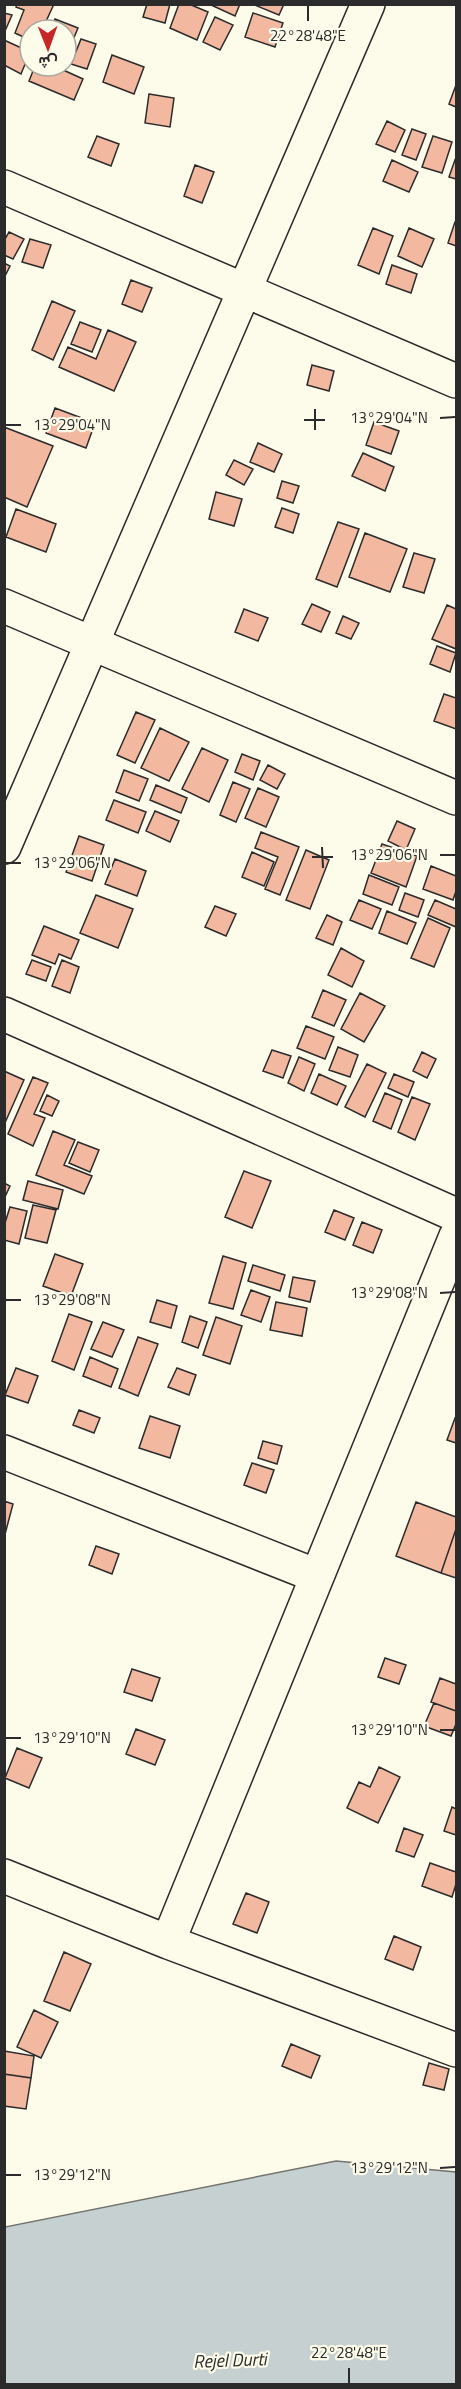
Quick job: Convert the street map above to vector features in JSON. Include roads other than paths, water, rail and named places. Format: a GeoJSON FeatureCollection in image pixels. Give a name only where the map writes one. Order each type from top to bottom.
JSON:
{"type":"FeatureCollection","features":[{"type":"Feature","properties":{"kind":"street"},"geometry":{"type":"LineString","coordinates":[[4,847],[368,4]]}},
{"type":"Feature","properties":{"kind":"street"},"geometry":{"type":"LineString","coordinates":[[4,187],[456,381]]}},
{"type":"Feature","properties":{"kind":"street"},"geometry":{"type":"LineString","coordinates":[[4,606],[456,798]]}},
{"type":"Feature","properties":{"kind":"street"},"geometry":{"type":"LineString","coordinates":[[4,1014],[456,1215]]}},
{"type":"Feature","properties":{"kind":"street"},"geometry":{"type":"LineString","coordinates":[[168,1942],[456,1236]]}},
{"type":"Feature","properties":{"kind":"street"},"geometry":{"type":"LineString","coordinates":[[4,1452],[317,1576]]}},
{"type":"Feature","properties":{"kind":"street"},"geometry":{"type":"LineString","coordinates":[[4,1876],[168,1942],[456,2050]]}},
{"type":"Feature","properties":{"kind":"water","name":"Rejel Durti"},"geometry":{"type":"Polygon","coordinates":[[[336,2161],[456,2172],[456,2384],[5,2384],[5,2227],[336,2161]]]}}]}
